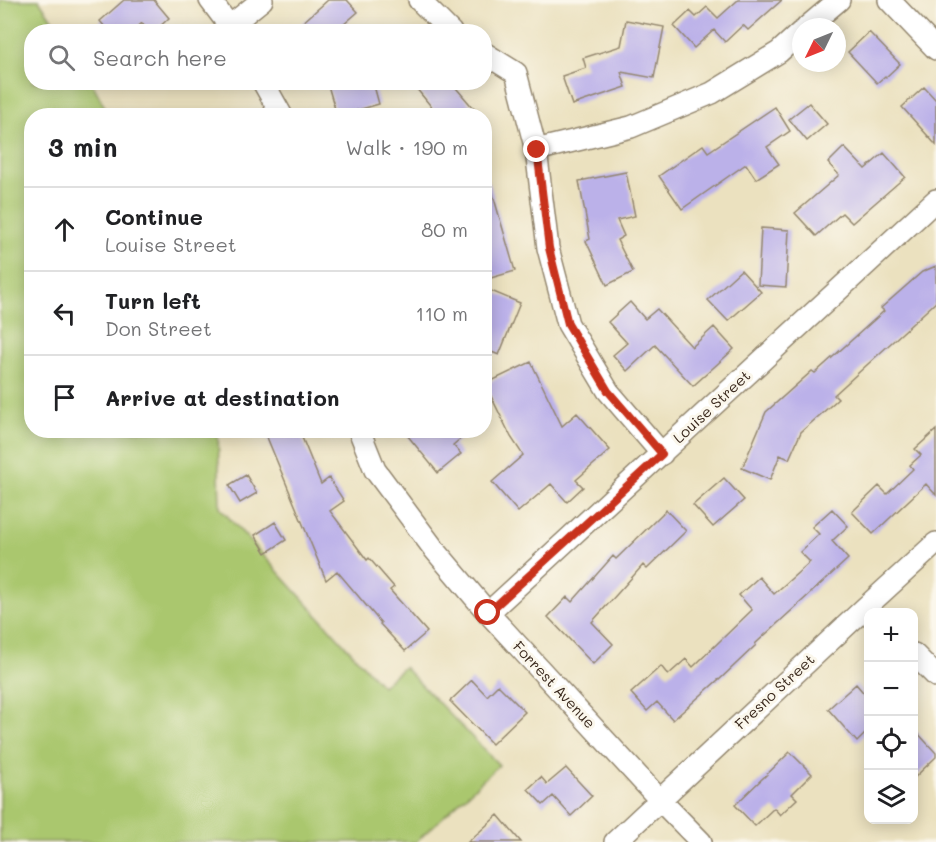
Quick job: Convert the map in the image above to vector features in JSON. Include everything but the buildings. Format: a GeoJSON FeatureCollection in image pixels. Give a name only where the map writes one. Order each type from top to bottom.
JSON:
{"type":"FeatureCollection","features":[{"type":"Feature","properties":{"kind":"street"},"geometry":{"type":"LineString","coordinates":[[210,0],[229,24]]}},
{"type":"Feature","properties":{"kind":"street"},"geometry":{"type":"LineString","coordinates":[[236,24],[262,0]]}},
{"type":"Feature","properties":{"kind":"street"},"geometry":{"type":"LineString","coordinates":[[419,0],[443,24]]}},
{"type":"Feature","properties":{"kind":"street"},"geometry":{"type":"LineString","coordinates":[[818,18],[839,0]]}},
{"type":"Feature","properties":{"kind":"street"},"geometry":{"type":"LineString","coordinates":[[889,0],[936,49]]}},
{"type":"Feature","properties":{"kind":"street"},"geometry":{"type":"LineString","coordinates":[[537,150],[631,128],[712,93],[779,52],[792,40]]}},
{"type":"Feature","properties":{"kind":"street"},"geometry":{"type":"LineString","coordinates":[[492,57],[516,73],[537,150],[549,248],[568,324],[608,391],[662,454]]}},
{"type":"Feature","properties":{"kind":"street"},"geometry":{"type":"LineString","coordinates":[[267,90],[278,108]]}},
{"type":"Feature","properties":{"kind":"street","name":"Louise Street"},"geometry":{"type":"LineString","coordinates":[[488,613],[936,200]]}},
{"type":"Feature","properties":{"kind":"street","name":"Forrest Avenue"},"geometry":{"type":"LineString","coordinates":[[362,438],[375,470],[434,549],[488,613],[701,842]]}},
{"type":"Feature","properties":{"kind":"street","name":"Fresno Street"},"geometry":{"type":"LineString","coordinates":[[871,608],[936,543]]}},
{"type":"Feature","properties":{"kind":"street","name":"Fresno Street"},"geometry":{"type":"LineString","coordinates":[[615,842],[864,615]]}},
{"type":"Feature","properties":{"kind":"street"},"geometry":{"type":"LineString","coordinates":[[918,658],[936,676]]}},
{"type":"Feature","properties":{"kind":"green space"},"geometry":{"type":"Polygon","coordinates":[[[0,0],[39,0],[55,24],[24,24],[24,90],[96,90],[105,108],[24,108],[24,438],[218,438],[220,508],[382,686],[404,667],[499,765],[416,842],[0,842],[0,0]]]}},
{"type":"Feature","properties":{"kind":"route"},"geometry":{"type":"LineString","coordinates":[[488,613],[662,454],[608,391],[568,324],[549,248],[537,150]]}}]}
